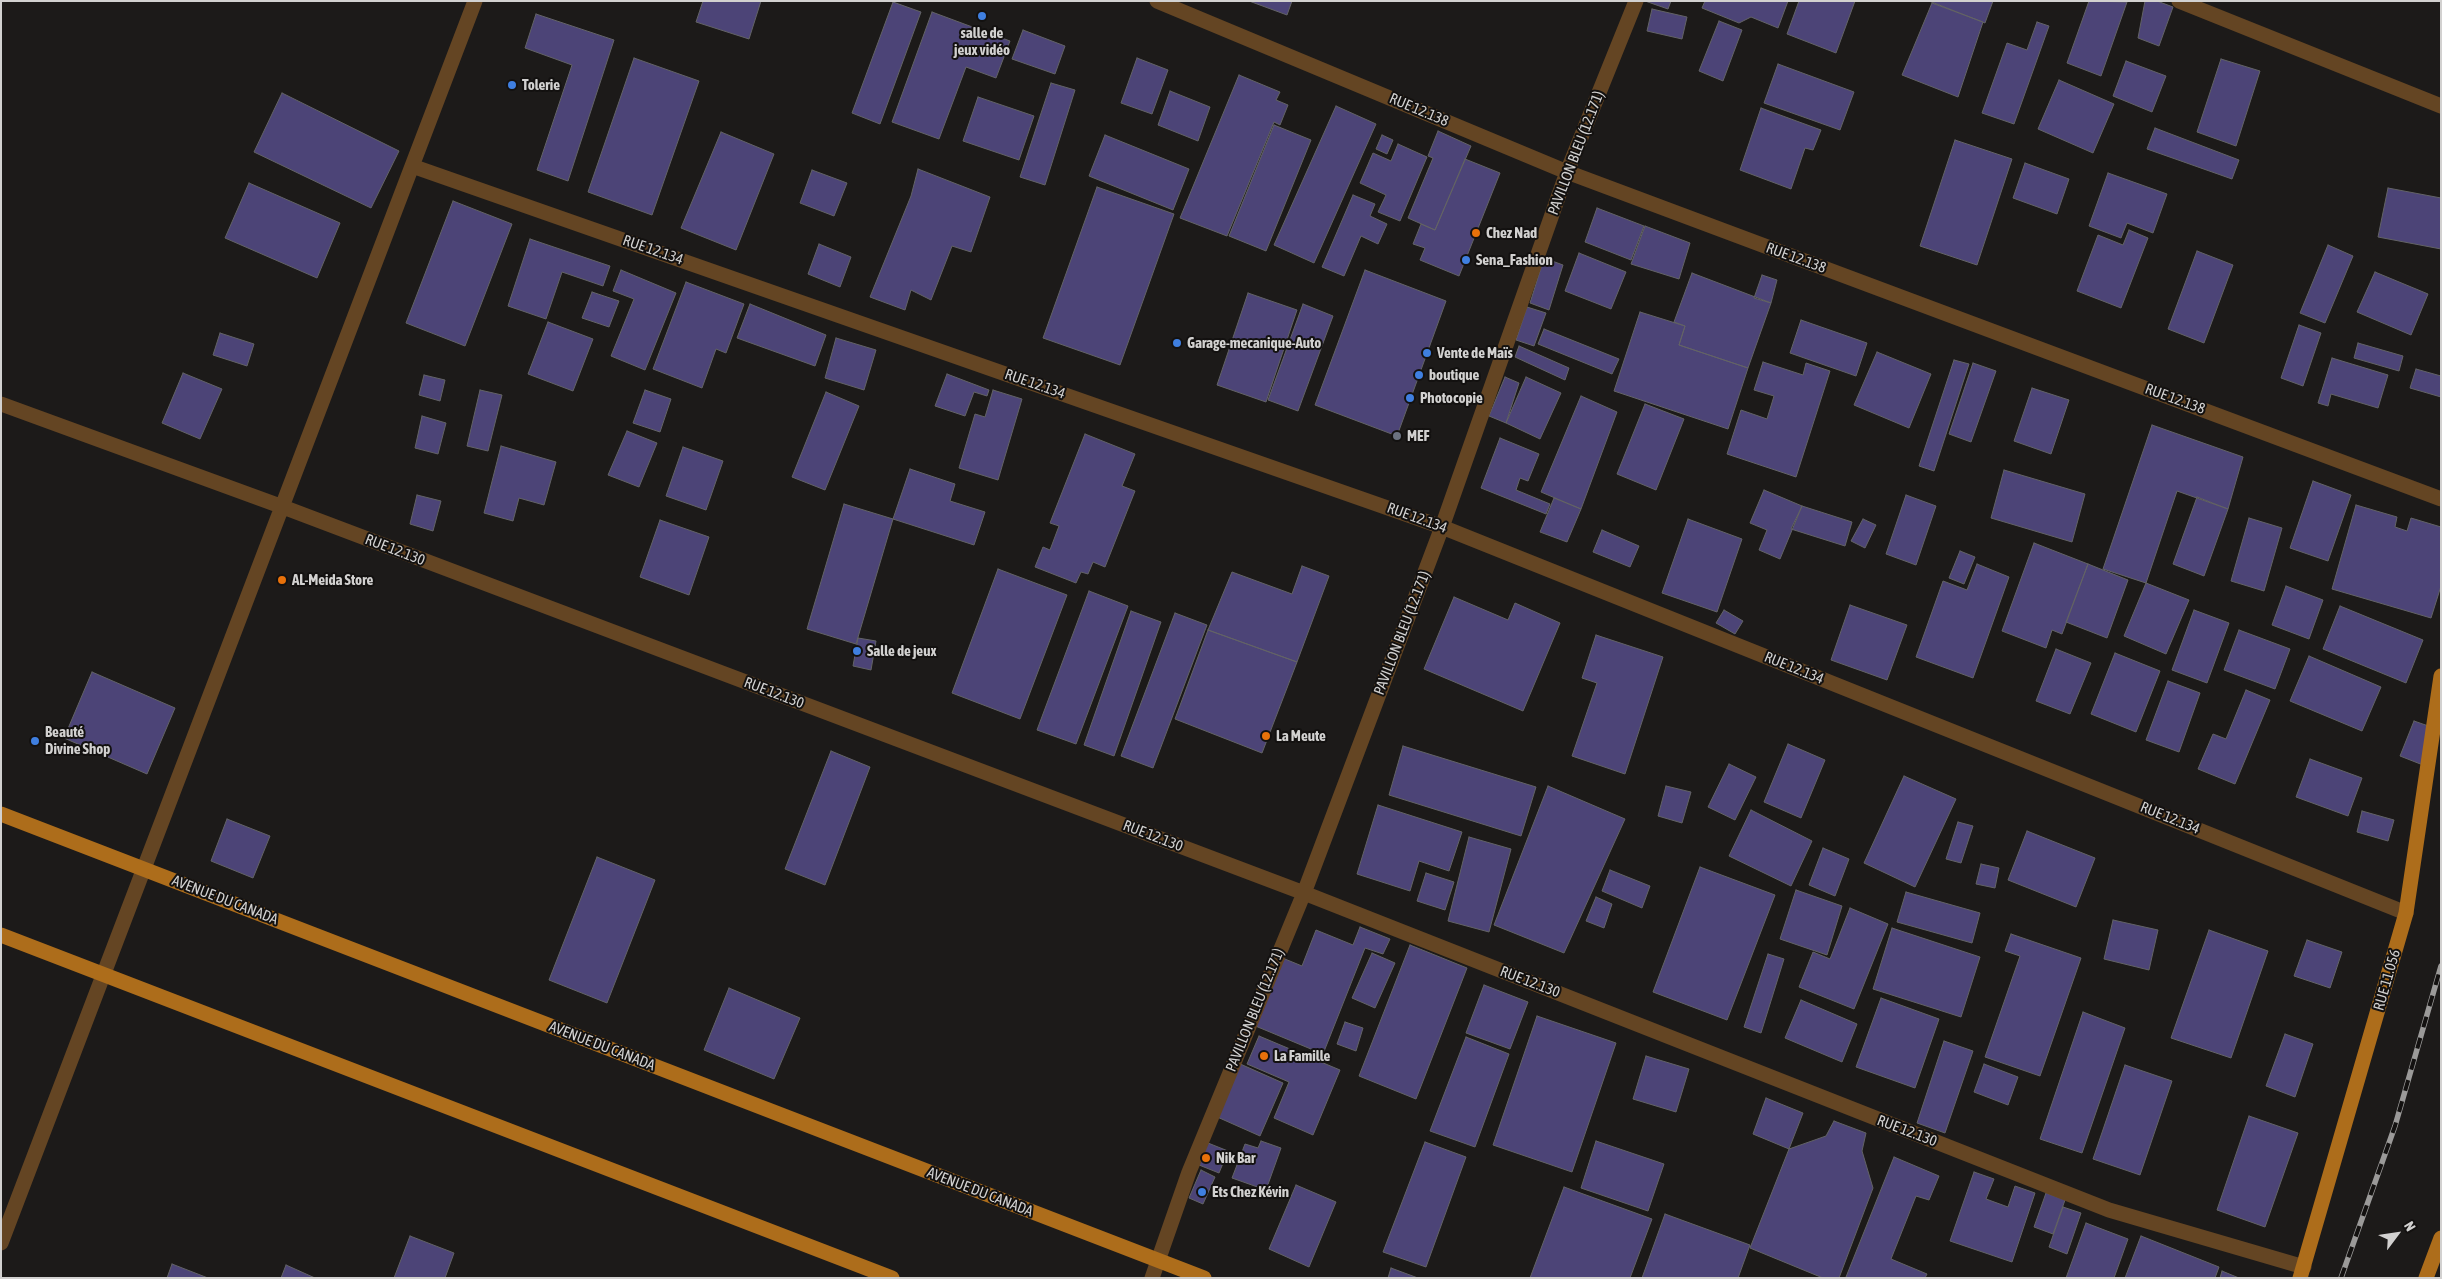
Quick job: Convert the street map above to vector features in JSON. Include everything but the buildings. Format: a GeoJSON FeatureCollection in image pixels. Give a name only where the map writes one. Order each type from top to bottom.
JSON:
{"type":"FeatureCollection","features":[{"type":"Feature","properties":{"kind":"main road","name":"RUE 11.056"},"geometry":{"type":"LineString","coordinates":[[2302,1272],[2406,913],[2441,676]]}},
{"type":"Feature","properties":{"kind":"main road","name":"AVENUE DU CANADA"},"geometry":{"type":"LineString","coordinates":[[1,814],[1204,1278]]}},
{"type":"Feature","properties":{"kind":"main road"},"geometry":{"type":"LineString","coordinates":[[1,935],[892,1278]]}},
{"type":"Feature","properties":{"kind":"main road"},"geometry":{"type":"LineString","coordinates":[[2426,1278],[2441,1238]]}},
{"type":"Feature","properties":{"kind":"street"},"geometry":{"type":"LineString","coordinates":[[1,1243],[145,870],[475,1]]}},
{"type":"Feature","properties":{"kind":"street","name":"RUE 12.138"},"geometry":{"type":"LineString","coordinates":[[1157,1],[1566,172],[2441,499]]}},
{"type":"Feature","properties":{"kind":"street","name":"PAVILLON BLEU (12.171)"},"geometry":{"type":"LineString","coordinates":[[1152,1278],[1189,1172],[1304,893],[1442,526],[1566,172],[1636,1]]}},
{"type":"Feature","properties":{"kind":"street"},"geometry":{"type":"LineString","coordinates":[[2180,1],[2441,106]]}},
{"type":"Feature","properties":{"kind":"street","name":"RUE 12.134"},"geometry":{"type":"LineString","coordinates":[[412,166],[1442,526],[2406,913]]}},
{"type":"Feature","properties":{"kind":"street","name":"RUE 12.130"},"geometry":{"type":"LineString","coordinates":[[1,404],[282,507],[1304,893],[2109,1210],[2302,1272]]}},
{"type":"Feature","properties":{"kind":"railway"},"geometry":{"type":"LineString","coordinates":[[2341,1278],[2395,1126],[2441,966]]}},
{"type":"Feature","properties":{"kind":"place","name":"salle de jeux vidéo"},"geometry":{"type":"Point","coordinates":[982,16]}},
{"type":"Feature","properties":{"kind":"place","name":"Tolerie"},"geometry":{"type":"Point","coordinates":[512,85]}},
{"type":"Feature","properties":{"kind":"place","name":"Chez Nad"},"geometry":{"type":"Point","coordinates":[1476,233]}},
{"type":"Feature","properties":{"kind":"place","name":"Sena_Fashion"},"geometry":{"type":"Point","coordinates":[1466,260]}},
{"type":"Feature","properties":{"kind":"place","name":"Garage-mecanique-Auto"},"geometry":{"type":"Point","coordinates":[1177,343]}},
{"type":"Feature","properties":{"kind":"place","name":"Vente de Maïs"},"geometry":{"type":"Point","coordinates":[1427,353]}},
{"type":"Feature","properties":{"kind":"place","name":"boutique"},"geometry":{"type":"Point","coordinates":[1419,375]}},
{"type":"Feature","properties":{"kind":"place","name":"Photocopie"},"geometry":{"type":"Point","coordinates":[1410,398]}},
{"type":"Feature","properties":{"kind":"place","name":"MEF"},"geometry":{"type":"Point","coordinates":[1397,436]}},
{"type":"Feature","properties":{"kind":"place","name":"AL-Meida Store"},"geometry":{"type":"Point","coordinates":[282,580]}},
{"type":"Feature","properties":{"kind":"place","name":"Salle de jeux"},"geometry":{"type":"Point","coordinates":[857,651]}},
{"type":"Feature","properties":{"kind":"place","name":"La Meute"},"geometry":{"type":"Point","coordinates":[1266,736]}},
{"type":"Feature","properties":{"kind":"place","name":"Beauté Divine Shop"},"geometry":{"type":"Point","coordinates":[35,741]}},
{"type":"Feature","properties":{"kind":"place","name":"La Famille"},"geometry":{"type":"Point","coordinates":[1264,1056]}},
{"type":"Feature","properties":{"kind":"place","name":"Nik Bar"},"geometry":{"type":"Point","coordinates":[1206,1158]}},
{"type":"Feature","properties":{"kind":"place","name":"Ets Chez Kévin"},"geometry":{"type":"Point","coordinates":[1202,1192]}}]}
